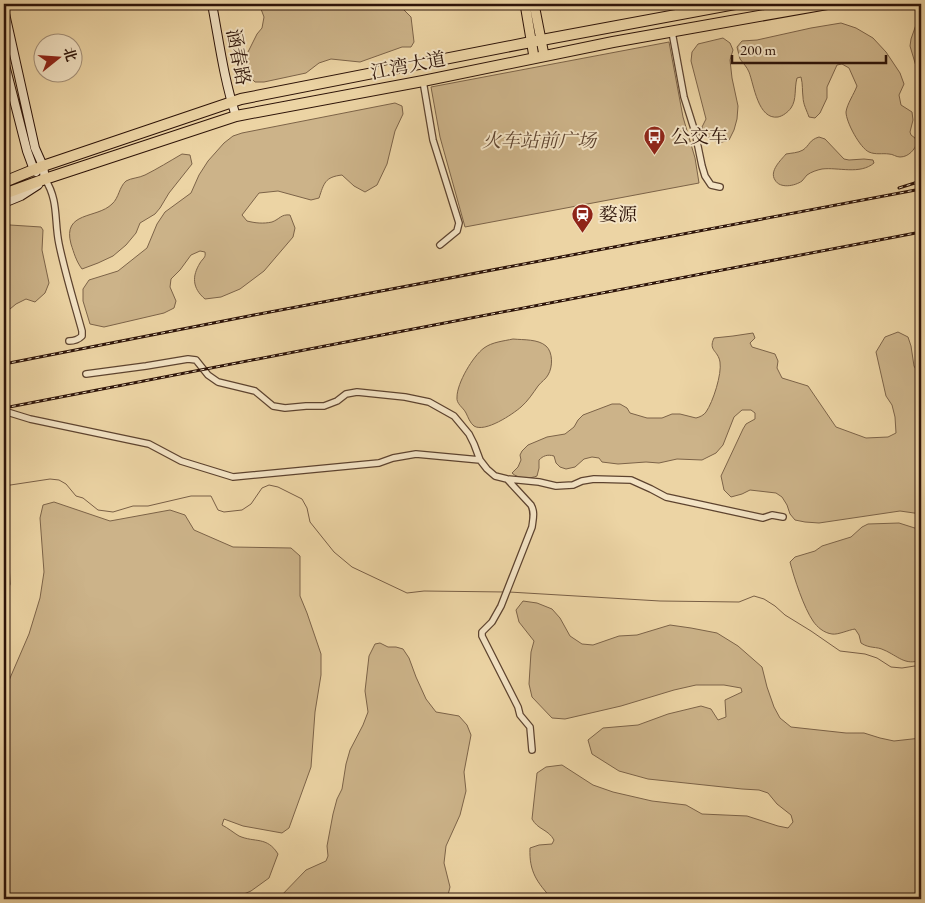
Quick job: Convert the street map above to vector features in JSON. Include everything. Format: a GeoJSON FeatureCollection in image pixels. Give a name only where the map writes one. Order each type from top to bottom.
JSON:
{"type":"FeatureCollection","features":[{"type":"Feature","properties":{"kind":"highway","name":"江湾大道"},"geometry":{"type":"LineString","coordinates":[[4,182],[38,168],[232,102],[536,41],[734,4]]}},
{"type":"Feature","properties":{"kind":"highway","name":"江湾大道"},"geometry":{"type":"LineString","coordinates":[[4,194],[236,116],[539,56],[821,4]]}},
{"type":"Feature","properties":{"kind":"main road","name":"涵春路"},"geometry":{"type":"LineString","coordinates":[[212,4],[222,62],[236,116]]}},
{"type":"Feature","properties":{"kind":"main road"},"geometry":{"type":"LineString","coordinates":[[525,4],[539,56]]}},
{"type":"Feature","properties":{"kind":"main road"},"geometry":{"type":"LineString","coordinates":[[534,4],[536,41]]}},
{"type":"Feature","properties":{"kind":"main road"},"geometry":{"type":"LineString","coordinates":[[4,9],[38,168]]}},
{"type":"Feature","properties":{"kind":"main road"},"geometry":{"type":"LineString","coordinates":[[4,61],[27,151],[45,179],[21,196],[4,203]]}},
{"type":"Feature","properties":{"kind":"street"},"geometry":{"type":"LineString","coordinates":[[672,32],[684,97],[696,132],[704,174],[711,185],[720,187]]}},
{"type":"Feature","properties":{"kind":"street"},"geometry":{"type":"LineString","coordinates":[[423,80],[434,140],[459,223],[457,231],[440,245]]}},
{"type":"Feature","properties":{"kind":"street"},"geometry":{"type":"LineString","coordinates":[[45,179],[50,187],[55,203],[58,242],[82,331],[80,338],[69,341]]}},
{"type":"Feature","properties":{"kind":"street"},"geometry":{"type":"LineString","coordinates":[[86,374],[188,359],[196,360],[208,376],[218,382],[255,390],[273,406],[285,408],[324,406],[337,401],[346,394],[357,392],[418,399],[430,402],[454,416],[469,434],[480,460],[495,476],[556,486],[572,485],[594,479],[631,480],[651,488],[666,497],[763,518],[772,515],[783,517]]}},
{"type":"Feature","properties":{"kind":"street"},"geometry":{"type":"LineString","coordinates":[[4,411],[30,420],[149,444],[181,460],[233,477],[379,462],[416,454],[480,460]]}},
{"type":"Feature","properties":{"kind":"street"},"geometry":{"type":"LineString","coordinates":[[506,479],[531,504],[534,519],[501,606],[492,622],[482,632],[482,636],[518,707],[520,715],[530,727],[532,750]]}},
{"type":"Feature","properties":{"kind":"green space"},"geometry":{"type":"Polygon","coordinates":[[[250,4],[398,4],[411,17],[414,42],[411,47],[402,47],[360,62],[331,59],[319,63],[306,73],[264,82],[255,82],[244,71],[244,60],[262,28],[264,17],[261,9],[250,4]]]}},
{"type":"Feature","properties":{"kind":"green space"},"geometry":{"type":"Polygon","coordinates":[[[921,16],[921,83],[910,46],[918,19],[921,16]]]}},
{"type":"Feature","properties":{"kind":"green space"},"geometry":{"type":"Polygon","coordinates":[[[841,23],[856,28],[873,38],[886,52],[900,73],[904,84],[899,95],[901,105],[912,112],[913,120],[910,132],[917,143],[906,156],[900,157],[869,152],[865,150],[858,140],[848,122],[846,112],[857,86],[849,68],[842,64],[837,65],[827,87],[827,98],[820,113],[815,118],[809,117],[804,105],[801,77],[797,78],[793,105],[784,115],[778,117],[771,116],[761,108],[749,72],[740,59],[737,47],[742,41],[757,40],[841,23]]]}},
{"type":"Feature","properties":{"kind":"green space"},"geometry":{"type":"Polygon","coordinates":[[[723,38],[730,43],[733,50],[730,60],[738,106],[737,119],[729,140],[719,143],[705,136],[702,127],[706,119],[691,61],[692,52],[698,44],[723,38]]]}},
{"type":"Feature","properties":{"kind":"green space","name":"火车站前广场"},"geometry":{"type":"Polygon","coordinates":[[[669,42],[683,117],[695,158],[699,183],[465,227],[440,137],[431,87],[669,42]]]}},
{"type":"Feature","properties":{"kind":"green space"},"geometry":{"type":"Polygon","coordinates":[[[395,103],[402,106],[403,114],[395,131],[387,164],[377,185],[365,192],[354,186],[342,175],[329,179],[324,185],[319,198],[311,200],[278,191],[259,193],[242,215],[247,221],[269,223],[285,215],[290,215],[295,228],[293,237],[264,271],[240,289],[221,297],[205,299],[198,291],[195,282],[197,268],[205,256],[205,252],[200,251],[191,255],[171,279],[170,287],[176,301],[174,308],[164,313],[104,327],[90,324],[83,301],[83,289],[89,280],[118,271],[147,248],[157,224],[165,212],[191,193],[208,161],[233,136],[395,103]]]}},
{"type":"Feature","properties":{"kind":"green space"},"geometry":{"type":"Polygon","coordinates":[[[819,137],[825,139],[844,159],[873,160],[874,163],[868,167],[856,170],[818,170],[806,176],[799,183],[792,185],[784,186],[777,183],[773,173],[786,154],[803,150],[811,141],[819,137]]]}},
{"type":"Feature","properties":{"kind":"green space"},"geometry":{"type":"Polygon","coordinates":[[[182,154],[190,155],[192,164],[155,214],[140,223],[136,233],[113,256],[82,269],[71,244],[70,233],[76,221],[106,209],[116,199],[126,181],[145,175],[182,154]]]}},
{"type":"Feature","properties":{"kind":"green space"},"geometry":{"type":"Polygon","coordinates":[[[10,225],[41,227],[43,230],[42,250],[49,283],[45,293],[35,302],[26,299],[10,309],[4,308],[4,227],[10,225]]]}},
{"type":"Feature","properties":{"kind":"green space"},"geometry":{"type":"Polygon","coordinates":[[[898,332],[908,337],[914,366],[921,378],[921,514],[900,511],[819,523],[805,522],[795,520],[782,497],[776,493],[750,490],[731,497],[724,490],[721,476],[743,429],[746,424],[755,419],[755,413],[751,410],[742,410],[734,417],[723,445],[716,453],[702,460],[677,459],[659,463],[618,464],[602,462],[599,458],[592,457],[584,459],[575,467],[566,469],[556,463],[554,456],[547,455],[539,460],[537,476],[524,478],[512,473],[518,467],[522,451],[528,445],[547,437],[565,434],[574,427],[583,415],[612,404],[620,404],[627,408],[630,413],[647,418],[662,418],[672,414],[696,418],[702,416],[711,402],[720,373],[719,358],[712,346],[714,338],[753,333],[755,338],[750,343],[752,347],[775,354],[778,361],[777,368],[782,378],[808,386],[836,427],[866,438],[888,437],[896,433],[895,417],[892,405],[886,396],[876,352],[885,337],[898,332]]]}},
{"type":"Feature","properties":{"kind":"green space"},"geometry":{"type":"Polygon","coordinates":[[[513,339],[535,341],[546,346],[551,356],[550,372],[524,405],[506,418],[485,427],[474,426],[457,399],[466,370],[475,357],[487,346],[513,339]]]}},
{"type":"Feature","properties":{"kind":"green space"},"geometry":{"type":"Polygon","coordinates":[[[54,502],[110,521],[170,510],[185,515],[194,530],[233,547],[291,548],[300,556],[300,596],[321,654],[321,675],[315,712],[311,767],[289,828],[282,833],[243,826],[224,819],[222,825],[237,835],[265,842],[274,848],[278,854],[269,878],[251,891],[232,899],[4,899],[4,692],[29,634],[40,598],[44,572],[40,518],[43,505],[54,502]]]}},
{"type":"Feature","properties":{"kind":"green space"},"geometry":{"type":"Polygon","coordinates":[[[899,523],[921,530],[921,660],[915,662],[906,661],[889,652],[864,645],[861,643],[855,629],[834,634],[821,629],[813,621],[806,609],[790,562],[795,557],[851,537],[868,524],[899,523]]]}},
{"type":"Feature","properties":{"kind":"green space"},"geometry":{"type":"Polygon","coordinates":[[[4,544],[9,560],[10,584],[4,606],[4,544]]]}},
{"type":"Feature","properties":{"kind":"green space"},"geometry":{"type":"Polygon","coordinates":[[[523,601],[537,603],[552,609],[560,618],[570,636],[582,644],[593,645],[619,636],[637,635],[670,625],[717,633],[738,646],[762,667],[774,707],[780,718],[791,727],[864,733],[894,741],[921,738],[921,899],[552,899],[535,876],[530,856],[530,848],[552,844],[554,840],[532,819],[537,773],[546,767],[562,765],[593,785],[613,792],[652,801],[686,805],[702,814],[747,816],[788,828],[793,822],[791,815],[777,804],[768,793],[759,790],[648,779],[619,771],[592,754],[588,740],[603,728],[638,725],[668,714],[701,706],[711,709],[718,720],[726,717],[725,700],[742,692],[741,688],[724,685],[696,685],[565,719],[552,718],[532,697],[529,684],[531,652],[534,641],[519,622],[516,610],[523,601]]]}},
{"type":"Feature","properties":{"kind":"green space"},"geometry":{"type":"Polygon","coordinates":[[[380,643],[388,647],[403,649],[409,658],[426,699],[436,712],[459,716],[467,725],[471,735],[464,772],[466,791],[460,815],[446,846],[444,863],[450,887],[447,899],[278,899],[306,870],[326,861],[328,856],[327,846],[333,814],[342,789],[346,764],[350,750],[368,712],[365,691],[369,656],[375,644],[380,643]]]}},
{"type":"Feature","properties":{"kind":"waterway"},"geometry":{"type":"LineString","coordinates":[[4,486],[50,479],[59,480],[66,484],[76,496],[83,498],[98,510],[113,512],[133,506],[148,506],[191,496],[211,496],[218,510],[224,512],[242,510],[251,504],[262,488],[269,485],[278,487],[302,499],[307,508],[310,522],[334,552],[352,567],[407,593],[424,591],[505,592]]}},
{"type":"Feature","properties":{"kind":"waterway"},"geometry":{"type":"LineString","coordinates":[[509,592],[660,601],[739,602],[754,596],[764,599],[775,606],[785,615],[840,651],[865,654],[877,658],[891,667],[902,668],[921,665]]}},
{"type":"Feature","properties":{"kind":"railway"},"geometry":{"type":"LineString","coordinates":[[899,188],[921,181]]}},
{"type":"Feature","properties":{"kind":"railway"},"geometry":{"type":"LineString","coordinates":[[4,364],[921,189]]}},
{"type":"Feature","properties":{"kind":"railway"},"geometry":{"type":"LineString","coordinates":[[4,408],[921,232]]}},
{"type":"Feature","properties":{"kind":"place","name":"公交车"},"geometry":{"type":"Point","coordinates":[655,155]}},
{"type":"Feature","properties":{"kind":"place","name":"婺源"},"geometry":{"type":"Point","coordinates":[583,233]}}]}
